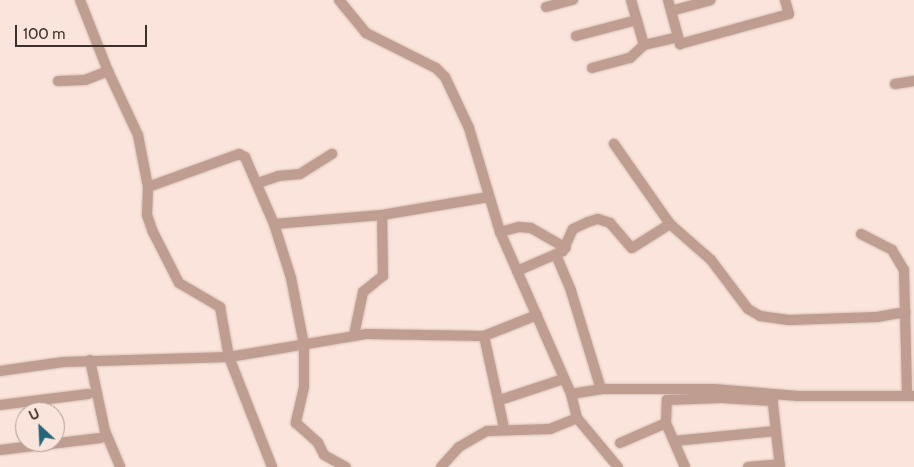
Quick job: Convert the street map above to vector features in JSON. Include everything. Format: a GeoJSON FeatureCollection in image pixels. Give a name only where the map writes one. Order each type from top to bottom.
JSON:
{"type":"FeatureCollection","features":[{"type":"Feature","properties":{"kind":"street"},"geometry":{"type":"LineString","coordinates":[[80,0],[108,71],[135,125],[148,187],[147,215],[153,232],[179,283],[220,307],[229,357],[272,467]]}},
{"type":"Feature","properties":{"kind":"street"},"geometry":{"type":"LineString","coordinates":[[339,0],[366,33],[398,52],[436,68],[445,77],[469,128],[488,197],[500,232],[571,394],[578,418],[618,467]]}},
{"type":"Feature","properties":{"kind":"street"},"geometry":{"type":"LineString","coordinates":[[546,7],[573,0]]}},
{"type":"Feature","properties":{"kind":"street"},"geometry":{"type":"LineString","coordinates":[[631,0],[644,45]]}},
{"type":"Feature","properties":{"kind":"street"},"geometry":{"type":"LineString","coordinates":[[668,0],[680,44],[789,14],[785,0]]}},
{"type":"Feature","properties":{"kind":"street"},"geometry":{"type":"LineString","coordinates":[[671,11],[711,0]]}},
{"type":"Feature","properties":{"kind":"street"},"geometry":{"type":"LineString","coordinates":[[576,36],[637,20]]}},
{"type":"Feature","properties":{"kind":"street"},"geometry":{"type":"LineString","coordinates":[[592,68],[630,58],[644,45],[678,37]]}},
{"type":"Feature","properties":{"kind":"street"},"geometry":{"type":"LineString","coordinates":[[58,81],[85,80],[108,71]]}},
{"type":"Feature","properties":{"kind":"street"},"geometry":{"type":"LineString","coordinates":[[895,84],[914,81]]}},
{"type":"Feature","properties":{"kind":"street"},"geometry":{"type":"LineString","coordinates":[[614,144],[670,224],[710,260],[748,309],[760,316],[789,320],[877,317],[906,312]]}},
{"type":"Feature","properties":{"kind":"street"},"geometry":{"type":"LineString","coordinates":[[148,187],[240,154],[245,157],[258,183],[274,224],[291,278],[304,345],[304,388],[296,423],[318,443],[324,455],[346,467]]}},
{"type":"Feature","properties":{"kind":"street"},"geometry":{"type":"LineString","coordinates":[[258,183],[278,176],[300,174],[332,154]]}},
{"type":"Feature","properties":{"kind":"street"},"geometry":{"type":"LineString","coordinates":[[274,224],[382,215],[488,197]]}},
{"type":"Feature","properties":{"kind":"street"},"geometry":{"type":"LineString","coordinates":[[354,336],[364,292],[383,276],[382,215]]}},
{"type":"Feature","properties":{"kind":"street"},"geometry":{"type":"LineString","coordinates":[[517,271],[556,255],[566,248],[574,229],[598,220],[610,224],[632,248],[670,224]]}},
{"type":"Feature","properties":{"kind":"street"},"geometry":{"type":"LineString","coordinates":[[500,232],[519,227],[531,228],[566,248]]}},
{"type":"Feature","properties":{"kind":"street"},"geometry":{"type":"LineString","coordinates":[[685,467],[666,423],[667,400],[911,396],[904,270],[899,258],[892,250],[861,234]]}},
{"type":"Feature","properties":{"kind":"street"},"geometry":{"type":"LineString","coordinates":[[556,255],[571,291],[601,389]]}},
{"type":"Feature","properties":{"kind":"street"},"geometry":{"type":"LineString","coordinates":[[0,371],[90,360],[229,357],[354,336],[484,336],[537,315]]}},
{"type":"Feature","properties":{"kind":"street"},"geometry":{"type":"LineString","coordinates":[[484,336],[500,400],[504,428]]}},
{"type":"Feature","properties":{"kind":"street"},"geometry":{"type":"LineString","coordinates":[[90,360],[105,431],[120,467]]}},
{"type":"Feature","properties":{"kind":"street"},"geometry":{"type":"LineString","coordinates":[[500,400],[563,379]]}},
{"type":"Feature","properties":{"kind":"street"},"geometry":{"type":"LineString","coordinates":[[571,394],[601,389],[714,389],[772,397]]}},
{"type":"Feature","properties":{"kind":"street"},"geometry":{"type":"LineString","coordinates":[[0,405],[88,394]]}},
{"type":"Feature","properties":{"kind":"street"},"geometry":{"type":"LineString","coordinates":[[748,467],[780,465],[772,397]]}},
{"type":"Feature","properties":{"kind":"street"},"geometry":{"type":"LineString","coordinates":[[442,467],[459,447],[477,435],[504,428],[550,429],[578,418]]}},
{"type":"Feature","properties":{"kind":"street"},"geometry":{"type":"LineString","coordinates":[[620,443],[666,423]]}},
{"type":"Feature","properties":{"kind":"street"},"geometry":{"type":"LineString","coordinates":[[674,441],[776,431]]}},
{"type":"Feature","properties":{"kind":"street"},"geometry":{"type":"LineString","coordinates":[[0,450],[100,438]]}}]}
